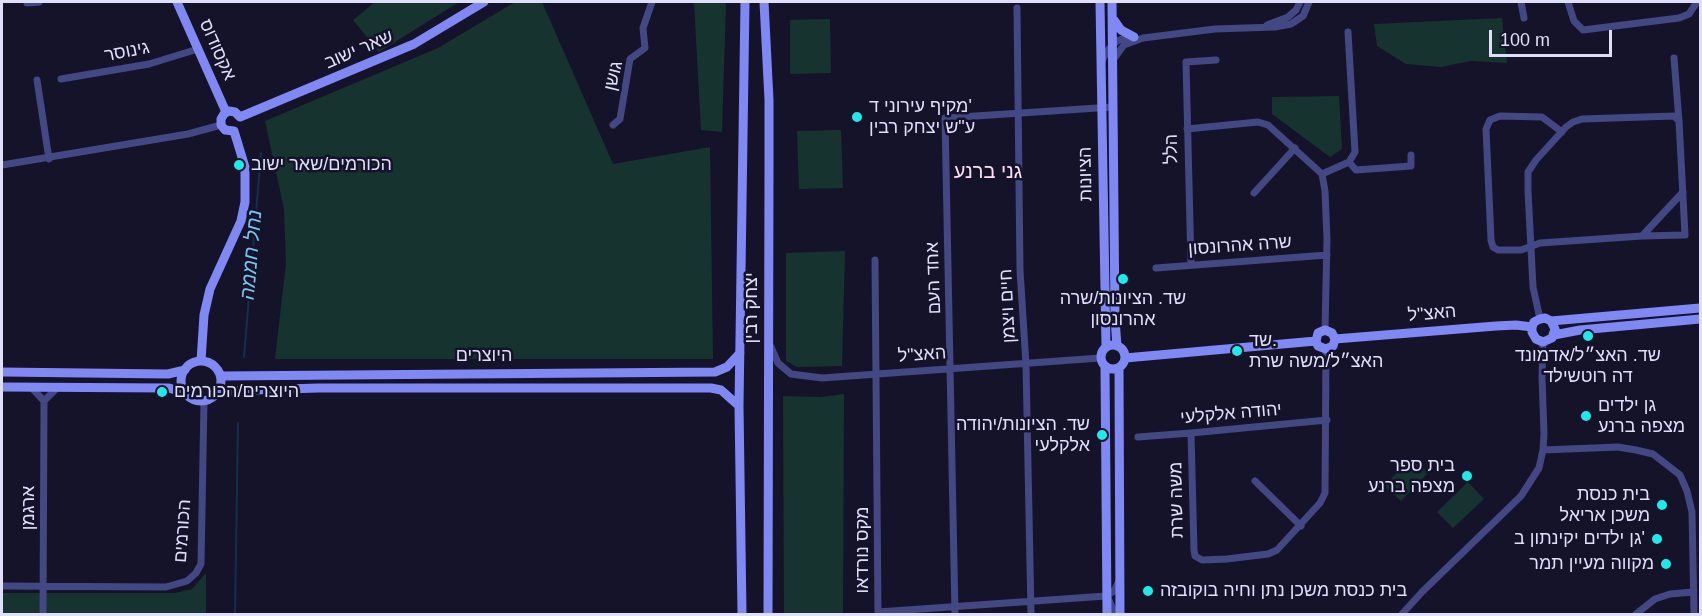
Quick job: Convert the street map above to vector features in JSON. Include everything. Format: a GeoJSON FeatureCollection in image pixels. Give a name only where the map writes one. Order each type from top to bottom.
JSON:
{"type":"FeatureCollection","features":[{"type":"Feature","properties":{"kind":"street"},"geometry":{"type":"LineString","coordinates":[[27,2],[39,2]]}},
{"type":"Feature","properties":{"kind":"street","name":"אקסודוס"},"geometry":{"type":"LineString","coordinates":[[177,2],[226,112]]}},
{"type":"Feature","properties":{"kind":"street","name":"שאר ישוב"},"geometry":{"type":"LineString","coordinates":[[240,117],[414,44],[484,2]]}},
{"type":"Feature","properties":{"kind":"street","name":"גושן"},"geometry":{"type":"LineString","coordinates":[[613,125],[620,119],[630,59],[645,48],[643,28],[652,2]]}},
{"type":"Feature","properties":{"kind":"street","name":"יצחק רבין"},"geometry":{"type":"LineString","coordinates":[[742,615],[739,406],[746,14],[744,2]]}},
{"type":"Feature","properties":{"kind":"street","name":"יצחק רבין"},"geometry":{"type":"LineString","coordinates":[[764,2],[769,111],[768,615]]}},
{"type":"Feature","properties":{"kind":"street","name":"הציונות"},"geometry":{"type":"LineString","coordinates":[[1100,2],[1106,347]]}},
{"type":"Feature","properties":{"kind":"street","name":"הציונות"},"geometry":{"type":"LineString","coordinates":[[1113,2],[1115,319],[1118,346]]}},
{"type":"Feature","properties":{"kind":"street"},"geometry":{"type":"LineString","coordinates":[[1265,26],[1288,17],[1296,10],[1300,2]]}},
{"type":"Feature","properties":{"kind":"street"},"geometry":{"type":"LineString","coordinates":[[1101,63],[1113,44],[1125,38],[1215,29],[1275,27],[1298,21],[1303,16],[1309,2]]}},
{"type":"Feature","properties":{"kind":"street"},"geometry":{"type":"LineString","coordinates":[[1521,2],[1524,18]]}},
{"type":"Feature","properties":{"kind":"street"},"geometry":{"type":"LineString","coordinates":[[1568,2],[1574,21],[1583,30],[1679,18],[1689,14],[1697,2]]}},
{"type":"Feature","properties":{"kind":"street","name":"חיים ויצמן"},"geometry":{"type":"LineString","coordinates":[[1017,8],[1020,270],[1026,364],[1031,615]]}},
{"type":"Feature","properties":{"kind":"street"},"geometry":{"type":"LineString","coordinates":[[1113,19],[1121,30],[1134,37]]}},
{"type":"Feature","properties":{"kind":"street"},"geometry":{"type":"LineString","coordinates":[[1322,174],[1349,162],[1355,152],[1348,32]]}},
{"type":"Feature","properties":{"kind":"street"},"geometry":{"type":"LineString","coordinates":[[1113,60],[1124,45],[1149,37]]}},
{"type":"Feature","properties":{"kind":"street","name":"גינוסר"},"geometry":{"type":"LineString","coordinates":[[61,80],[149,64],[198,50]]}},
{"type":"Feature","properties":{"kind":"street"},"geometry":{"type":"LineString","coordinates":[[1562,132],[1542,117],[1500,116],[1490,120],[1486,129],[1493,247],[1498,250],[1512,250],[1540,243],[1642,236],[1685,236],[1674,58]]}},
{"type":"Feature","properties":{"kind":"street","name":"הלל"},"geometry":{"type":"LineString","coordinates":[[1191,265],[1186,62],[1216,60]]}},
{"type":"Feature","properties":{"kind":"street"},"geometry":{"type":"LineString","coordinates":[[37,80],[49,159]]}},
{"type":"Feature","properties":{"kind":"street","name":"אחד העם"},"geometry":{"type":"LineString","coordinates":[[955,611],[945,118],[1113,107]]}},
{"type":"Feature","properties":{"kind":"street"},"geometry":{"type":"LineString","coordinates":[[226,112],[235,112],[240,117],[240,127],[234,131],[228,131],[221,125],[220,119],[226,112]]}},
{"type":"Feature","properties":{"kind":"street"},"geometry":{"type":"LineString","coordinates":[[1539,319],[1535,305],[1530,247],[1528,172],[1536,160],[1573,122],[1582,119],[1674,116],[1679,121]]}},
{"type":"Feature","properties":{"kind":"street"},"geometry":{"type":"LineString","coordinates":[[1186,129],[1258,122],[1268,125],[1322,174],[1325,191],[1327,255],[1325,330]]}},
{"type":"Feature","properties":{"kind":"street"},"geometry":{"type":"LineString","coordinates":[[2,165],[49,159],[188,134],[221,125]]}},
{"type":"Feature","properties":{"kind":"street"},"geometry":{"type":"LineString","coordinates":[[201,361],[204,315],[210,290],[241,221],[245,202],[245,167],[234,131]]}},
{"type":"Feature","properties":{"kind":"street"},"geometry":{"type":"LineString","coordinates":[[1254,193],[1295,148]]}},
{"type":"Feature","properties":{"kind":"street"},"geometry":{"type":"LineString","coordinates":[[1349,162],[1356,170],[1411,166],[1411,155]]}},
{"type":"Feature","properties":{"kind":"street"},"geometry":{"type":"LineString","coordinates":[[1642,236],[1683,192]]}},
{"type":"Feature","properties":{"kind":"street","name":"שרה אהרונסון"},"geometry":{"type":"LineString","coordinates":[[1156,268],[1327,255]]}},
{"type":"Feature","properties":{"kind":"street","name":"מקס נורדאו"},"geometry":{"type":"LineString","coordinates":[[875,260],[878,613],[955,611],[1032,601],[1106,596]]}},
{"type":"Feature","properties":{"kind":"street"},"geometry":{"type":"LineString","coordinates":[[1701,308],[1551,321],[1545,318],[1539,319],[1532,327],[1533,336],[1543,342],[1554,336],[1580,330],[1701,320]]}},
{"type":"Feature","properties":{"kind":"street"},"geometry":{"type":"LineString","coordinates":[[1551,321],[1555,329],[1554,336]]}},
{"type":"Feature","properties":{"kind":"street","name":"האצ\"ל"},"geometry":{"type":"LineString","coordinates":[[1335,339],[1515,325],[1532,327]]}},
{"type":"Feature","properties":{"kind":"street"},"geometry":{"type":"LineString","coordinates":[[1325,330],[1332,333],[1335,339],[1333,346],[1326,349],[1318,346],[1316,340],[1318,333],[1325,330]]}},
{"type":"Feature","properties":{"kind":"street","name":"האצ\"ל"},"geometry":{"type":"LineString","coordinates":[[768,338],[778,363],[791,374],[822,378],[1026,364],[1102,362]]}},
{"type":"Feature","properties":{"kind":"street"},"geometry":{"type":"LineString","coordinates":[[1125,358],[1316,340]]}},
{"type":"Feature","properties":{"kind":"street"},"geometry":{"type":"LineString","coordinates":[[1402,615],[1422,592],[1521,496],[1539,468],[1544,450],[1543,342]]}},
{"type":"Feature","properties":{"kind":"street"},"geometry":{"type":"LineString","coordinates":[[1107,615],[1102,352],[1106,347],[1118,346],[1125,358],[1119,368],[1120,615]]}},
{"type":"Feature","properties":{"kind":"street","name":"משה שרת"},"geometry":{"type":"LineString","coordinates":[[1191,434],[1195,556],[1202,560],[1268,554],[1277,550],[1301,526],[1320,503],[1325,493],[1326,349]]}},
{"type":"Feature","properties":{"kind":"street","name":"היוצרים"},"geometry":{"type":"LineString","coordinates":[[221,376],[720,371],[741,353]]}},
{"type":"Feature","properties":{"kind":"street"},"geometry":{"type":"LineString","coordinates":[[2,372],[168,374],[185,370],[195,362],[201,361],[216,367],[221,376],[219,391],[213,398],[204,401],[194,400],[185,393],[169,388],[2,387]]}},
{"type":"Feature","properties":{"kind":"street"},"geometry":{"type":"LineString","coordinates":[[1102,362],[1111,369],[1119,368]]}},
{"type":"Feature","properties":{"kind":"street"},"geometry":{"type":"LineString","coordinates":[[185,370],[181,380],[185,393]]}},
{"type":"Feature","properties":{"kind":"street"},"geometry":{"type":"LineString","coordinates":[[31,387],[44,401],[58,387]]}},
{"type":"Feature","properties":{"kind":"street","name":"היוצרים"},"geometry":{"type":"LineString","coordinates":[[219,391],[319,388],[721,390],[739,406]]}},
{"type":"Feature","properties":{"kind":"street","name":"ארגמן"},"geometry":{"type":"LineString","coordinates":[[44,401],[44,615]]}},
{"type":"Feature","properties":{"kind":"street","name":"הכורמים"},"geometry":{"type":"LineString","coordinates":[[2,586],[166,586],[188,581],[201,564],[204,401]]}},
{"type":"Feature","properties":{"kind":"street","name":"יהודה אלקלעי"},"geometry":{"type":"LineString","coordinates":[[1138,437],[1327,420]]}},
{"type":"Feature","properties":{"kind":"street"},"geometry":{"type":"LineString","coordinates":[[1544,450],[1618,447],[1636,450],[1653,454],[1680,475],[1692,512],[1694,615]]}},
{"type":"Feature","properties":{"kind":"street"},"geometry":{"type":"LineString","coordinates":[[1255,481],[1301,526]]}},
{"type":"Feature","properties":{"kind":"street"},"geometry":{"type":"LineString","coordinates":[[1106,596],[1113,591],[1120,575]]}},
{"type":"Feature","properties":{"kind":"street"},"geometry":{"type":"LineString","coordinates":[[1636,615],[1655,599],[1670,594],[1693,592]]}},
{"type":"Feature","properties":{"kind":"street"},"geometry":{"type":"LineString","coordinates":[[1106,596],[1115,615]]}},
{"type":"Feature","properties":{"kind":"green space"},"geometry":{"type":"Polygon","coordinates":[[[375,2],[459,2],[379,52],[353,20],[375,2]]]}},
{"type":"Feature","properties":{"kind":"green space"},"geometry":{"type":"Polygon","coordinates":[[[515,2],[542,2],[613,164],[710,147],[713,359],[275,359],[286,263],[284,209],[265,121],[438,48],[515,2]]]}},
{"type":"Feature","properties":{"kind":"green space"},"geometry":{"type":"Polygon","coordinates":[[[694,2],[726,2],[722,132],[701,130],[694,2]]]}},
{"type":"Feature","properties":{"kind":"green space"},"geometry":{"type":"Polygon","coordinates":[[[1502,18],[1507,63],[1471,61],[1441,67],[1406,64],[1377,46],[1374,24],[1502,18]]]}},
{"type":"Feature","properties":{"kind":"green space"},"geometry":{"type":"Polygon","coordinates":[[[830,19],[831,73],[790,74],[790,20],[830,19]]]}},
{"type":"Feature","properties":{"kind":"green space"},"geometry":{"type":"Polygon","coordinates":[[[1339,96],[1342,149],[1330,157],[1272,114],[1272,97],[1339,96]]]}},
{"type":"Feature","properties":{"kind":"green space"},"geometry":{"type":"Polygon","coordinates":[[[841,130],[843,188],[799,189],[797,131],[841,130]]]}},
{"type":"Feature","properties":{"kind":"green space"},"geometry":{"type":"Polygon","coordinates":[[[845,251],[842,366],[797,367],[786,361],[786,253],[845,251]]]}},
{"type":"Feature","properties":{"kind":"green space"},"geometry":{"type":"Polygon","coordinates":[[[844,394],[843,614],[784,614],[783,396],[821,397],[844,394]]]}},
{"type":"Feature","properties":{"kind":"green space"},"geometry":{"type":"Polygon","coordinates":[[[1412,457],[1428,473],[1401,501],[1384,486],[1412,457]]]}},
{"type":"Feature","properties":{"kind":"green space"},"geometry":{"type":"Polygon","coordinates":[[[1468,482],[1484,499],[1453,528],[1437,512],[1468,482]]]}},
{"type":"Feature","properties":{"kind":"green space"},"geometry":{"type":"Polygon","coordinates":[[[206,573],[206,614],[2,614],[2,593],[175,593],[192,589],[206,573]]]}},
{"type":"Feature","properties":{"kind":"waterway","name":"נחל חממה"},"geometry":{"type":"LineString","coordinates":[[244,357],[261,153]]}},
{"type":"Feature","properties":{"kind":"waterway","name":"נחל חממה"},"geometry":{"type":"LineString","coordinates":[[235,614],[238,423]]}},
{"type":"Feature","properties":{"kind":"place","name":"מקיף עירוני ד' ע\"ש יצחק רבין"},"geometry":{"type":"Point","coordinates":[857,117]}},
{"type":"Feature","properties":{"kind":"place","name":"הכורמים/שאר ישוב"},"geometry":{"type":"Point","coordinates":[239,165]}},
{"type":"Feature","properties":{"kind":"place","name":"שד. הציונות/שרה אהרונסון"},"geometry":{"type":"Point","coordinates":[1123,279]}},
{"type":"Feature","properties":{"kind":"place","name":"שד. האצ״ל/אדמונד דה רוטשילד"},"geometry":{"type":"Point","coordinates":[1588,336]}},
{"type":"Feature","properties":{"kind":"place","name":"שד. האצ״ל/משה שרת"},"geometry":{"type":"Point","coordinates":[1237,351]}},
{"type":"Feature","properties":{"kind":"place","name":"היוצרים/הכורמים"},"geometry":{"type":"Point","coordinates":[162,392]}},
{"type":"Feature","properties":{"kind":"place","name":"גן ילדים מצפה ברנע"},"geometry":{"type":"Point","coordinates":[1586,416]}},
{"type":"Feature","properties":{"kind":"place","name":"שד. הציונות/יהודה אלקלעי"},"geometry":{"type":"Point","coordinates":[1102,435]}},
{"type":"Feature","properties":{"kind":"place","name":"בית ספר מצפה ברנע"},"geometry":{"type":"Point","coordinates":[1467,476]}},
{"type":"Feature","properties":{"kind":"place","name":"בית כנסת משכן אריאל"},"geometry":{"type":"Point","coordinates":[1662,505]}},
{"type":"Feature","properties":{"kind":"place","name":"גן ילדים יקינתון ב'"},"geometry":{"type":"Point","coordinates":[1657,539]}},
{"type":"Feature","properties":{"kind":"place","name":"מקווה מעיין תמר"},"geometry":{"type":"Point","coordinates":[1666,564]}},
{"type":"Feature","properties":{"kind":"place","name":"בית כנסת משכן נתן וחיה בוקובזה"},"geometry":{"type":"Point","coordinates":[1148,591]}},
{"type":"Feature","properties":{"kind":"district","name":"גני ברנע"},"geometry":{"type":"Point","coordinates":[988,172]}}]}
